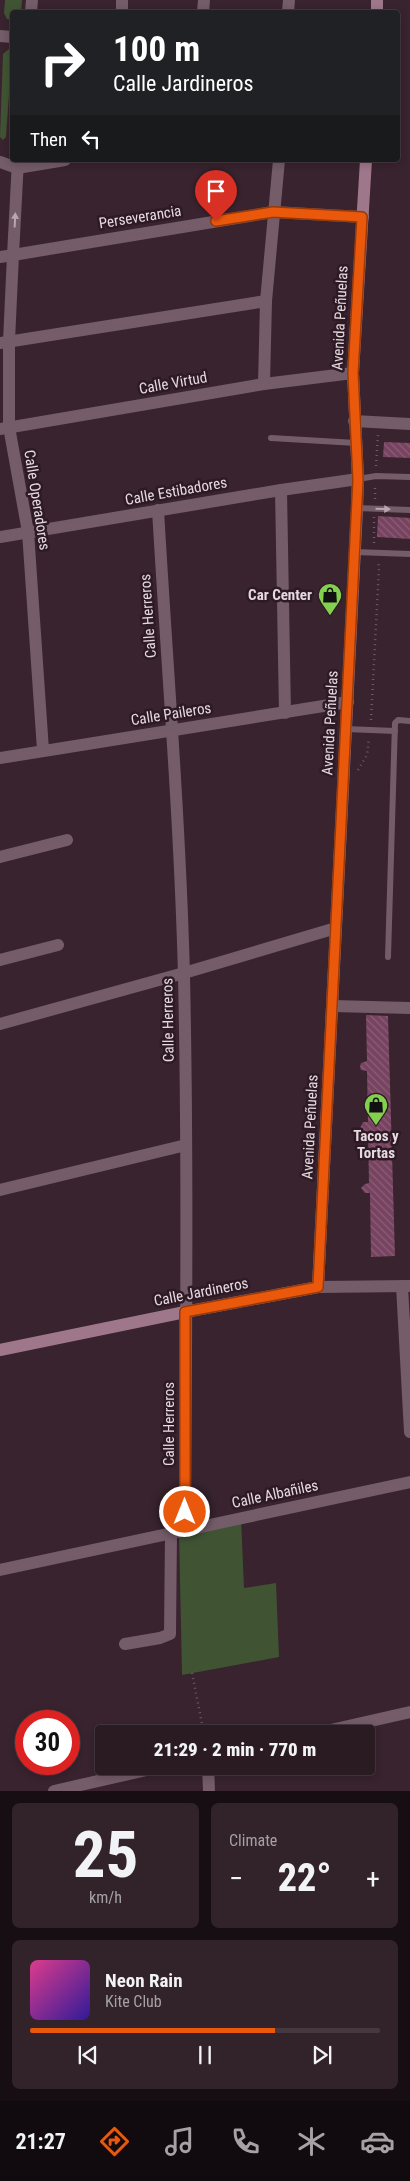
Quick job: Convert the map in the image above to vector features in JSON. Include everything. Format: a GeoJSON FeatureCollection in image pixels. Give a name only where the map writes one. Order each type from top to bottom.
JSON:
{"type":"FeatureCollection","features":[{"type":"Feature","properties":{"kind":"street"},"geometry":{"type":"LineString","coordinates":[[0,162],[18,164],[42,162]]}},
{"type":"Feature","properties":{"kind":"street"},"geometry":{"type":"LineString","coordinates":[[264,384],[266,301],[279,162]]}},
{"type":"Feature","properties":{"kind":"street","name":"Avenida Peñuelas"},"geometry":{"type":"LineString","coordinates":[[318,1287],[357,508],[358,480],[353,373],[366,162]]}},
{"type":"Feature","properties":{"kind":"street","name":"Calle Operadores"},"geometry":{"type":"LineString","coordinates":[[18,164],[14,255],[4,342],[5,428],[28,532],[43,750]]}},
{"type":"Feature","properties":{"kind":"street","name":"Perseverancia"},"geometry":{"type":"LineString","coordinates":[[0,257],[273,212],[362,217]]}},
{"type":"Feature","properties":{"kind":"street"},"geometry":{"type":"LineString","coordinates":[[4,342],[266,301]]}},
{"type":"Feature","properties":{"kind":"street","name":"Calle Virtud"},"geometry":{"type":"LineString","coordinates":[[5,428],[264,384],[353,373]]}},
{"type":"Feature","properties":{"kind":"street"},"geometry":{"type":"LineString","coordinates":[[354,422],[410,424]]}},
{"type":"Feature","properties":{"kind":"street","name":"Calle Estibadores"},"geometry":{"type":"LineString","coordinates":[[0,537],[281,490],[358,480]]}},
{"type":"Feature","properties":{"kind":"street"},"geometry":{"type":"LineString","coordinates":[[281,490],[285,712]]}},
{"type":"Feature","properties":{"kind":"street","name":"Calle Herreros"},"geometry":{"type":"LineString","coordinates":[[158,510],[172,730],[184,973],[186,1145],[185,1529]]}},
{"type":"Feature","properties":{"kind":"street","name":"Calle Paileros"},"geometry":{"type":"LineString","coordinates":[[0,758],[348,702]]}},
{"type":"Feature","properties":{"kind":"street"},"geometry":{"type":"LineString","coordinates":[[0,857],[67,840]]}},
{"type":"Feature","properties":{"kind":"street"},"geometry":{"type":"LineString","coordinates":[[0,1024],[184,973],[336,928]]}},
{"type":"Feature","properties":{"kind":"street"},"geometry":{"type":"LineString","coordinates":[[0,960],[58,945]]}},
{"type":"Feature","properties":{"kind":"street"},"geometry":{"type":"LineString","coordinates":[[333,1006],[410,1008]]}},
{"type":"Feature","properties":{"kind":"street"},"geometry":{"type":"LineString","coordinates":[[0,1190],[186,1145]]}},
{"type":"Feature","properties":{"kind":"street"},"geometry":{"type":"LineString","coordinates":[[406,1286],[410,1432]]}},
{"type":"Feature","properties":{"kind":"street","name":"Calle Jardineros"},"geometry":{"type":"LineString","coordinates":[[0,1350],[318,1287],[406,1286]]}},
{"type":"Feature","properties":{"kind":"street","name":"Calle Albañiles"},"geometry":{"type":"LineString","coordinates":[[0,1570],[410,1482]]}},
{"type":"Feature","properties":{"kind":"street"},"geometry":{"type":"LineString","coordinates":[[126,1644],[160,1638],[170,1634],[172,1533]]}},
{"type":"Feature","properties":{"kind":"street"},"geometry":{"type":"LineString","coordinates":[[353,1725],[410,1712]]}},
{"type":"Feature","properties":{"kind":"street"},"geometry":{"type":"LineString","coordinates":[[54,1791],[100,1785],[134,1775]]}},
{"type":"Feature","properties":{"kind":"street"},"geometry":{"type":"LineString","coordinates":[[208,1775],[209,1791]]}},
{"type":"Feature","properties":{"kind":"lane"},"geometry":{"type":"LineString","coordinates":[[271,438],[356,443]]}},
{"type":"Feature","properties":{"kind":"lane"},"geometry":{"type":"LineString","coordinates":[[358,480],[376,476],[410,477]]}},
{"type":"Feature","properties":{"kind":"lane"},"geometry":{"type":"LineString","coordinates":[[357,508],[410,510]]}},
{"type":"Feature","properties":{"kind":"lane"},"geometry":{"type":"LineString","coordinates":[[355,552],[410,554]]}},
{"type":"Feature","properties":{"kind":"lane"},"geometry":{"type":"LineString","coordinates":[[388,956],[395,731],[396,721],[410,721]]}},
{"type":"Feature","properties":{"kind":"lane"},"geometry":{"type":"LineString","coordinates":[[346,729],[395,731]]}},
{"type":"Feature","properties":{"kind":"path"},"geometry":{"type":"LineString","coordinates":[[354,776],[367,755],[371,730],[379,568],[373,538],[378,423]]}},
{"type":"Feature","properties":{"kind":"path"},"geometry":{"type":"LineString","coordinates":[[192,1673],[202,1725]]}},
{"type":"Feature","properties":{"kind":"green space"},"geometry":{"type":"Polygon","coordinates":[[[5,0],[22,0],[21,10],[10,10],[10,20],[7,19],[4,13],[5,0]]]}},
{"type":"Feature","properties":{"kind":"green space"},"geometry":{"type":"Polygon","coordinates":[[[10,50],[6,137],[3,140],[0,137],[3,54],[10,50]]]}},
{"type":"Feature","properties":{"kind":"green space"},"geometry":{"type":"Polygon","coordinates":[[[241,1518],[244,1588],[276,1583],[279,1657],[182,1675],[179,1532],[241,1518]]]}},
{"type":"Feature","properties":{"kind":"building"},"geometry":{"type":"Polygon","coordinates":[[[384,442],[410,443],[410,458],[383,457],[384,442]]]}},
{"type":"Feature","properties":{"kind":"building"},"geometry":{"type":"Polygon","coordinates":[[[378,516],[410,518],[410,539],[377,537],[378,516]]]}},
{"type":"Feature","properties":{"kind":"building"},"geometry":{"type":"Polygon","coordinates":[[[366,1015],[388,1016],[395,1256],[371,1257],[370,1193],[365,1193],[361,1188],[369,1183],[368,1132],[364,1132],[360,1128],[363,1122],[368,1122],[367,1071],[361,1070],[360,1067],[361,1063],[367,1061],[366,1015]]]}},
{"type":"Feature","properties":{"kind":"place","name":"Car Center"},"geometry":{"type":"Point","coordinates":[330,616]}},
{"type":"Feature","properties":{"kind":"place","name":"Tacos y Tortas"},"geometry":{"type":"Point","coordinates":[376,1126]}},
{"type":"Feature","properties":{"kind":"route"},"geometry":{"type":"LineString","coordinates":[[185,1512],[185,1312],[318,1287],[358,480],[353,373],[362,217],[273,212],[216,221]]}}]}
